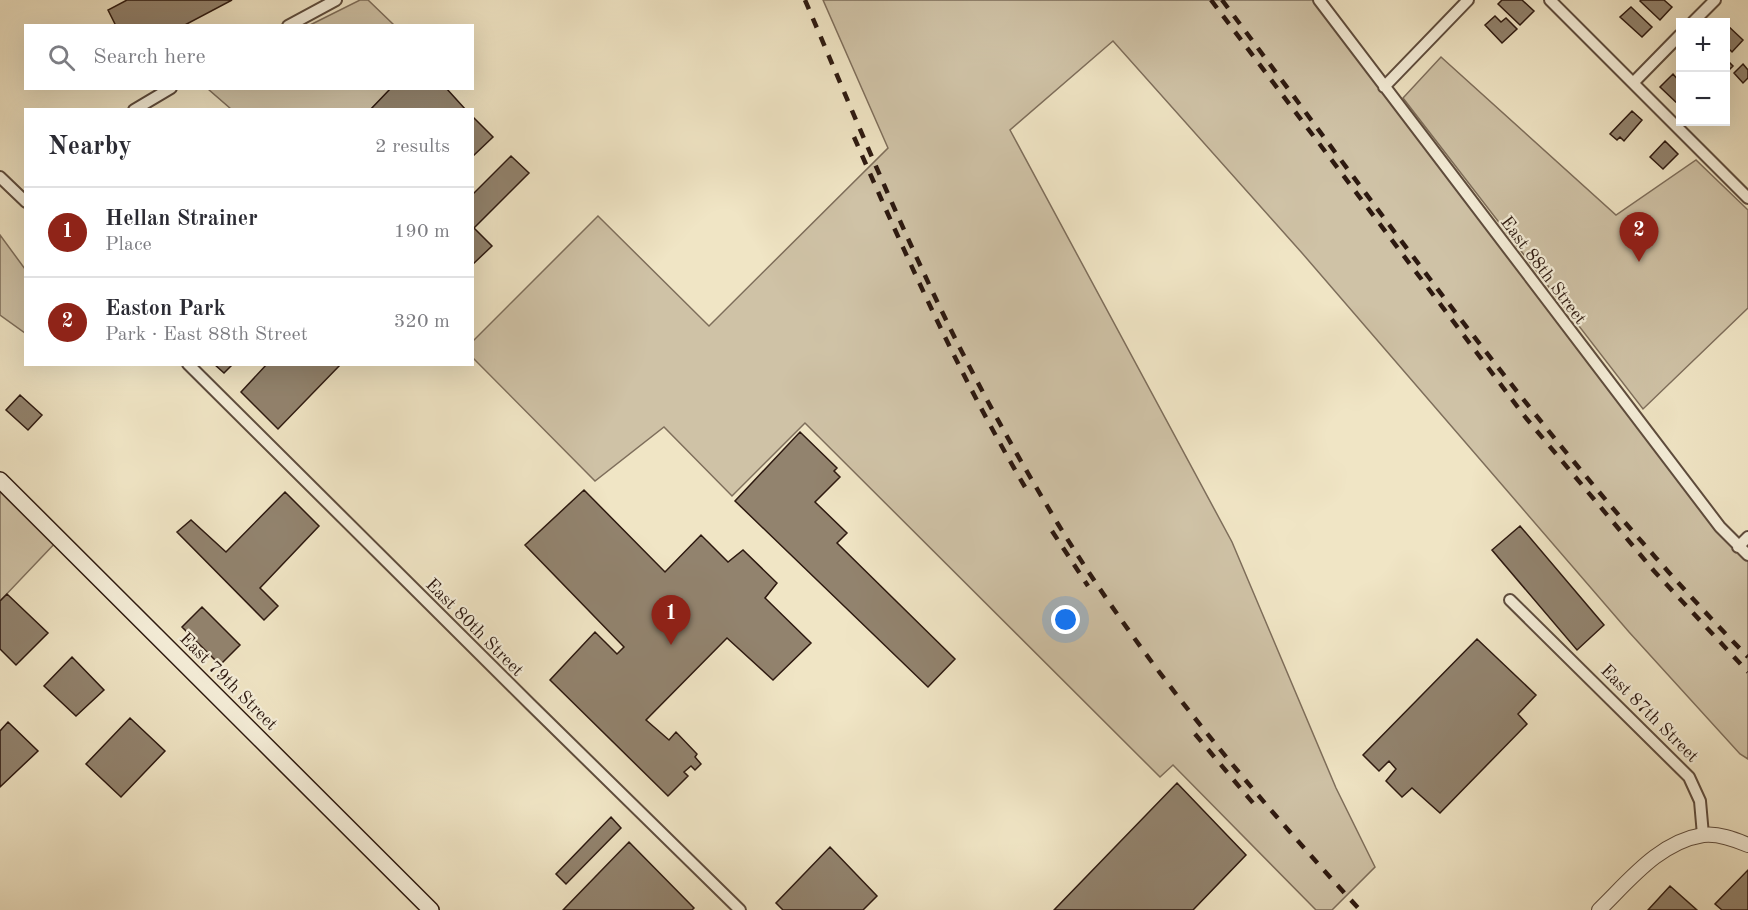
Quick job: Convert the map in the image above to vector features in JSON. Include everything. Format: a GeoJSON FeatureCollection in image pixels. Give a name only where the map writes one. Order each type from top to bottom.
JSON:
{"type":"FeatureCollection","features":[{"type":"Feature","properties":{"kind":"main road","name":"East 79th Street"},"geometry":{"type":"LineString","coordinates":[[0,480],[431,910]]}},
{"type":"Feature","properties":{"kind":"street"},"geometry":{"type":"LineString","coordinates":[[292,24],[336,0]]}},
{"type":"Feature","properties":{"kind":"street","name":"East 88th Street"},"geometry":{"type":"LineString","coordinates":[[1319,0],[1712,518],[1748,555]]}},
{"type":"Feature","properties":{"kind":"street"},"geometry":{"type":"LineString","coordinates":[[1384,87],[1468,0]]}},
{"type":"Feature","properties":{"kind":"street"},"geometry":{"type":"LineString","coordinates":[[1550,0],[1748,198]]}},
{"type":"Feature","properties":{"kind":"street"},"geometry":{"type":"LineString","coordinates":[[1697,18],[1715,0]]}},
{"type":"Feature","properties":{"kind":"street"},"geometry":{"type":"LineString","coordinates":[[1634,83],[1676,39]]}},
{"type":"Feature","properties":{"kind":"street"},"geometry":{"type":"LineString","coordinates":[[137,108],[168,90]]}},
{"type":"Feature","properties":{"kind":"street"},"geometry":{"type":"LineString","coordinates":[[0,177],[24,200]]}},
{"type":"Feature","properties":{"kind":"street","name":"East 80th Street"},"geometry":{"type":"LineString","coordinates":[[190,366],[538,713],[740,910]]}},
{"type":"Feature","properties":{"kind":"street"},"geometry":{"type":"LineString","coordinates":[[1738,547],[1748,537]]}},
{"type":"Feature","properties":{"kind":"street","name":"East 87th Street"},"geometry":{"type":"LineString","coordinates":[[1510,600],[1689,777],[1700,801],[1703,835]]}},
{"type":"Feature","properties":{"kind":"street"},"geometry":{"type":"LineString","coordinates":[[1599,910],[1663,850],[1703,835],[1731,838],[1748,845]]}},
{"type":"Feature","properties":{"kind":"shaded area"},"geometry":{"type":"Polygon","coordinates":[[[360,0],[368,0],[393,24],[312,24],[360,0]]]}},
{"type":"Feature","properties":{"kind":"shaded area"},"geometry":{"type":"Polygon","coordinates":[[[823,0],[1319,0],[1748,555],[1748,759],[1740,754],[1629,632],[1302,253],[1113,41],[1010,130],[1232,542],[1336,788],[1375,867],[1332,910],[1316,910],[1173,765],[1160,777],[805,423],[732,496],[664,427],[595,481],[474,359],[474,340],[598,216],[709,326],[888,148],[823,0]]]}},
{"type":"Feature","properties":{"kind":"shaded area"},"geometry":{"type":"Polygon","coordinates":[[[1441,57],[1616,215],[1696,160],[1748,210],[1748,308],[1643,409],[1403,98],[1441,57]]]}},
{"type":"Feature","properties":{"kind":"shaded area"},"geometry":{"type":"Polygon","coordinates":[[[209,90],[390,90],[372,108],[230,108],[209,90]]]}},
{"type":"Feature","properties":{"kind":"shaded area"},"geometry":{"type":"Polygon","coordinates":[[[0,235],[24,268],[24,332],[0,315],[0,235]]]}},
{"type":"Feature","properties":{"kind":"shaded area"},"geometry":{"type":"Polygon","coordinates":[[[0,480],[59,539],[0,601],[0,480]]]}},
{"type":"Feature","properties":{"kind":"building"},"geometry":{"type":"Polygon","coordinates":[[[127,0],[232,0],[187,24],[115,24],[108,10],[127,0]]]}},
{"type":"Feature","properties":{"kind":"building"},"geometry":{"type":"Polygon","coordinates":[[[1502,0],[1522,0],[1534,11],[1520,25],[1498,4],[1502,0]]]}},
{"type":"Feature","properties":{"kind":"building"},"geometry":{"type":"Polygon","coordinates":[[[1641,0],[1664,0],[1672,7],[1660,20],[1641,0]]]}},
{"type":"Feature","properties":{"kind":"building"},"geometry":{"type":"Polygon","coordinates":[[[1631,7],[1652,27],[1642,37],[1620,17],[1631,7]]]}},
{"type":"Feature","properties":{"kind":"building"},"geometry":{"type":"Polygon","coordinates":[[[1495,16],[1501,22],[1506,18],[1517,29],[1502,43],[1485,25],[1495,16]]]}},
{"type":"Feature","properties":{"kind":"building"},"geometry":{"type":"Polygon","coordinates":[[[1730,28],[1743,40],[1732,52],[1730,50],[1730,28]]]}},
{"type":"Feature","properties":{"kind":"building"},"geometry":{"type":"Polygon","coordinates":[[[1743,64],[1748,70],[1748,78],[1743,83],[1734,73],[1743,64]]]}},
{"type":"Feature","properties":{"kind":"building"},"geometry":{"type":"Polygon","coordinates":[[[1673,74],[1676,77],[1676,102],[1660,87],[1673,74]]]}},
{"type":"Feature","properties":{"kind":"building"},"geometry":{"type":"Polygon","coordinates":[[[389,90],[448,90],[464,108],[372,108],[389,90]]]}},
{"type":"Feature","properties":{"kind":"building"},"geometry":{"type":"Polygon","coordinates":[[[1632,111],[1642,120],[1624,141],[1620,137],[1617,140],[1610,134],[1632,111]]]}},
{"type":"Feature","properties":{"kind":"building"},"geometry":{"type":"Polygon","coordinates":[[[474,118],[493,137],[474,155],[474,118]]]}},
{"type":"Feature","properties":{"kind":"building"},"geometry":{"type":"Polygon","coordinates":[[[1665,141],[1678,154],[1663,169],[1650,157],[1665,141]]]}},
{"type":"Feature","properties":{"kind":"building"},"geometry":{"type":"Polygon","coordinates":[[[511,156],[529,173],[474,228],[474,193],[511,156]]]}},
{"type":"Feature","properties":{"kind":"building"},"geometry":{"type":"Polygon","coordinates":[[[474,228],[492,246],[474,263],[474,228]]]}},
{"type":"Feature","properties":{"kind":"building"},"geometry":{"type":"Polygon","coordinates":[[[216,366],[231,366],[224,373],[216,366]]]}},
{"type":"Feature","properties":{"kind":"building"},"geometry":{"type":"Polygon","coordinates":[[[265,366],[339,366],[278,429],[241,392],[265,366]]]}},
{"type":"Feature","properties":{"kind":"building"},"geometry":{"type":"Polygon","coordinates":[[[20,395],[42,415],[28,430],[6,410],[20,395]]]}},
{"type":"Feature","properties":{"kind":"building"},"geometry":{"type":"Polygon","coordinates":[[[800,432],[837,468],[834,471],[840,477],[815,502],[847,533],[837,543],[955,659],[928,687],[735,501],[800,432]]]}},
{"type":"Feature","properties":{"kind":"building"},"geometry":{"type":"Polygon","coordinates":[[[584,490],[665,572],[701,535],[728,562],[743,550],[777,583],[765,598],[811,643],[773,680],[727,638],[646,720],[669,740],[676,732],[697,754],[695,757],[701,764],[695,770],[691,766],[684,772],[688,776],[668,796],[550,680],[595,632],[617,654],[624,647],[525,545],[584,490]]]}},
{"type":"Feature","properties":{"kind":"building"},"geometry":{"type":"Polygon","coordinates":[[[285,492],[319,526],[260,588],[278,606],[264,620],[177,532],[191,520],[226,552],[285,492]]]}},
{"type":"Feature","properties":{"kind":"building"},"geometry":{"type":"Polygon","coordinates":[[[1520,526],[1604,625],[1577,650],[1492,550],[1520,526]]]}},
{"type":"Feature","properties":{"kind":"building"},"geometry":{"type":"Polygon","coordinates":[[[7,594],[48,633],[16,665],[0,649],[0,601],[7,594]]]}},
{"type":"Feature","properties":{"kind":"building"},"geometry":{"type":"Polygon","coordinates":[[[202,607],[240,645],[220,665],[182,627],[202,607]]]}},
{"type":"Feature","properties":{"kind":"building"},"geometry":{"type":"Polygon","coordinates":[[[1477,639],[1536,695],[1518,714],[1527,724],[1440,813],[1412,788],[1402,797],[1386,781],[1396,769],[1389,761],[1379,771],[1363,755],[1477,639]]]}},
{"type":"Feature","properties":{"kind":"building"},"geometry":{"type":"Polygon","coordinates":[[[72,657],[104,690],[76,716],[44,686],[72,657]]]}},
{"type":"Feature","properties":{"kind":"building"},"geometry":{"type":"Polygon","coordinates":[[[130,718],[165,751],[121,797],[86,764],[130,718]]]}},
{"type":"Feature","properties":{"kind":"building"},"geometry":{"type":"Polygon","coordinates":[[[8,722],[38,751],[0,787],[0,731],[8,722]]]}},
{"type":"Feature","properties":{"kind":"building"},"geometry":{"type":"Polygon","coordinates":[[[1177,783],[1246,855],[1193,910],[1054,910],[1177,783]]]}},
{"type":"Feature","properties":{"kind":"building"},"geometry":{"type":"Polygon","coordinates":[[[611,817],[621,828],[566,884],[556,874],[611,817]]]}},
{"type":"Feature","properties":{"kind":"building"},"geometry":{"type":"Polygon","coordinates":[[[629,842],[694,908],[692,910],[563,910],[629,842]]]}},
{"type":"Feature","properties":{"kind":"building"},"geometry":{"type":"Polygon","coordinates":[[[830,847],[877,896],[863,910],[783,910],[776,903],[830,847]]]}},
{"type":"Feature","properties":{"kind":"building"},"geometry":{"type":"Polygon","coordinates":[[[1748,870],[1748,910],[1722,910],[1715,904],[1748,870]]]}},
{"type":"Feature","properties":{"kind":"building"},"geometry":{"type":"Polygon","coordinates":[[[1670,886],[1697,910],[1648,910],[1670,886]]]}},
{"type":"Feature","properties":{"kind":"railway"},"geometry":{"type":"LineString","coordinates":[[805,0],[931,289],[976,380],[1058,524],[1091,576],[1162,676],[1238,772],[1360,910]]}},
{"type":"Feature","properties":{"kind":"railway"},"geometry":{"type":"LineString","coordinates":[[1211,0],[1526,418],[1654,571],[1748,672]]}},
{"type":"Feature","properties":{"kind":"railway"},"geometry":{"type":"LineString","coordinates":[[1222,0],[1474,337],[1540,420],[1676,580],[1748,657]]}},
{"type":"Feature","properties":{"kind":"railway"},"geometry":{"type":"LineString","coordinates":[[854,137],[956,358],[1025,487]]}},
{"type":"Feature","properties":{"kind":"railway"},"geometry":{"type":"LineString","coordinates":[[1052,531],[1088,586]]}},
{"type":"Feature","properties":{"kind":"railway"},"geometry":{"type":"LineString","coordinates":[[1195,734],[1253,803]]}},
{"type":"Feature","properties":{"kind":"place","name":"Easton Park"},"geometry":{"type":"Point","coordinates":[1639,262]}},
{"type":"Feature","properties":{"kind":"place","name":"Hellan Strainer"},"geometry":{"type":"Point","coordinates":[671,645]}}]}
